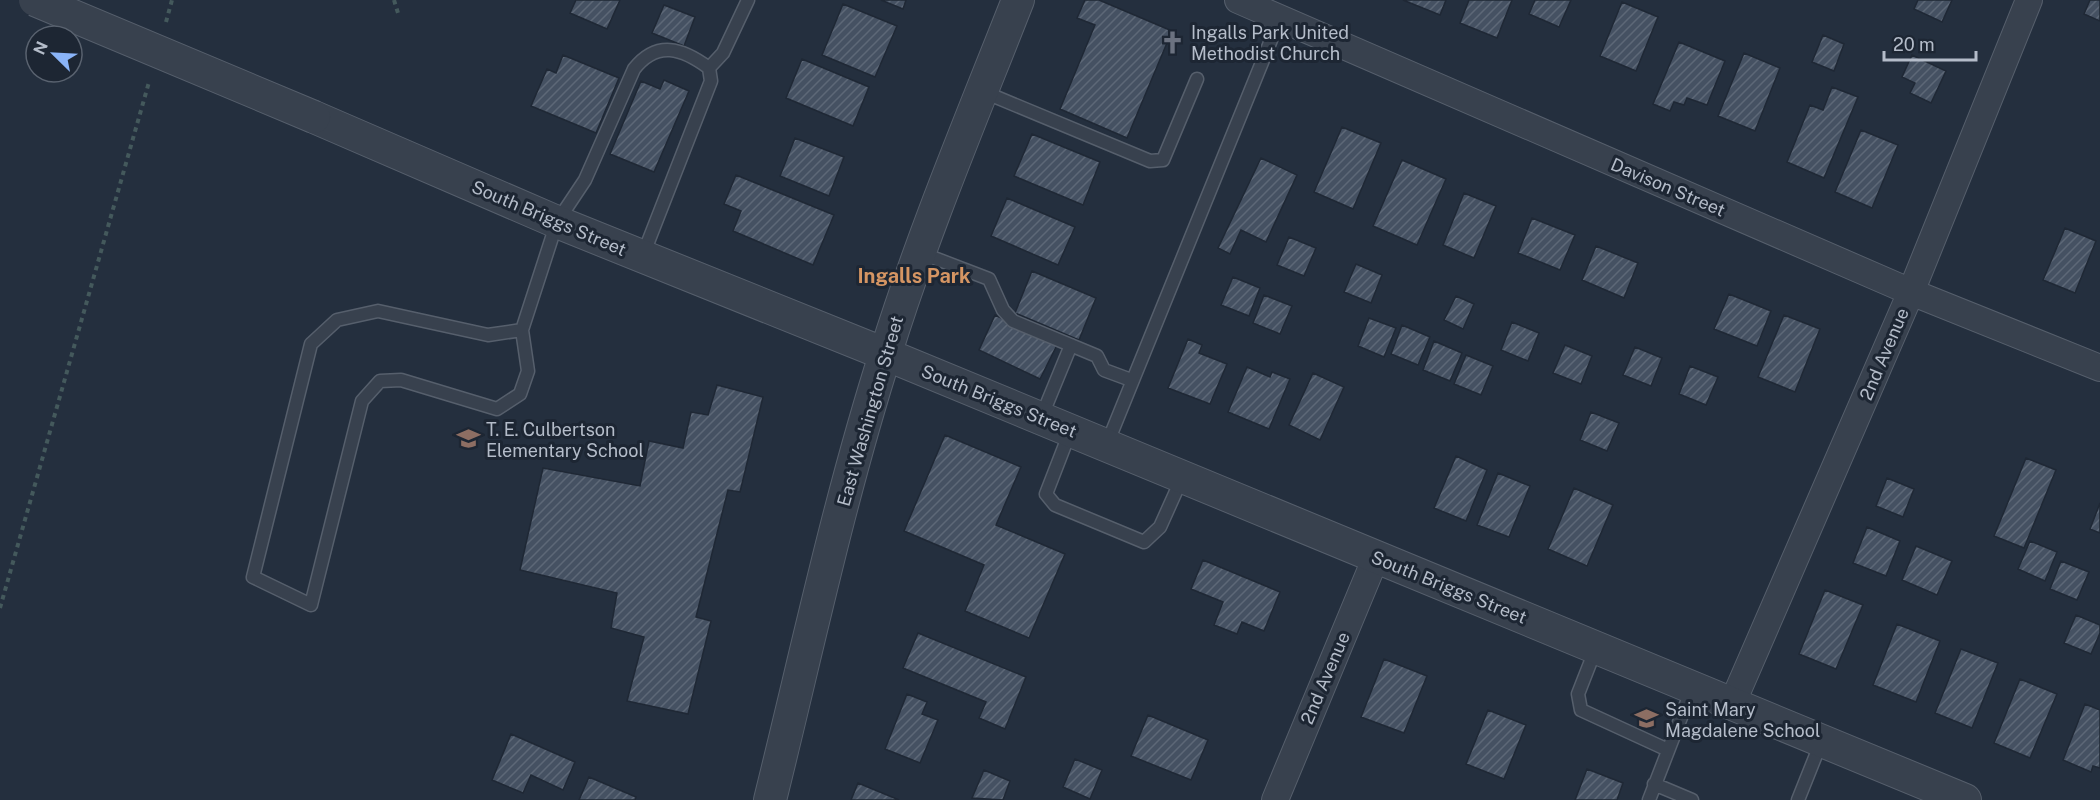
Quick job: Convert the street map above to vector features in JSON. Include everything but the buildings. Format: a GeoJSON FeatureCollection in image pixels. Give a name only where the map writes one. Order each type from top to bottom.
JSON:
{"type":"FeatureCollection","features":[{"type":"Feature","properties":{"kind":"street","name":"South Briggs Street"},"geometry":{"type":"LineString","coordinates":[[35,0],[557,222],[1041,418],[1965,800]]}},
{"type":"Feature","properties":{"kind":"street","name":"East Washington Street"},"geometry":{"type":"LineString","coordinates":[[770,800],[847,486],[885,354],[919,253],[1018,0]]}},
{"type":"Feature","properties":{"kind":"street","name":"Davison Street"},"geometry":{"type":"LineString","coordinates":[[1238,0],[1911,292],[2100,368]]}},
{"type":"Feature","properties":{"kind":"street","name":"2nd Avenue"},"geometry":{"type":"LineString","coordinates":[[1732,704],[1911,292],[2029,0]]}},
{"type":"Feature","properties":{"kind":"street","name":"2nd Avenue"},"geometry":{"type":"LineString","coordinates":[[1275,800],[1376,557]]}},
{"type":"Feature","properties":{"kind":"lane"},"geometry":{"type":"LineString","coordinates":[[709,68],[723,53],[748,0]]}},
{"type":"Feature","properties":{"kind":"lane"},"geometry":{"type":"LineString","coordinates":[[1106,445],[1280,18]]}},
{"type":"Feature","properties":{"kind":"lane"},"geometry":{"type":"LineString","coordinates":[[522,330],[488,335],[378,311],[338,320],[311,344],[253,577],[311,605],[362,401],[380,381],[401,380],[497,409],[520,394],[528,371],[522,330],[557,222],[585,180],[634,69],[643,57],[675,49],[693,56],[709,68],[711,81],[643,257]]}},
{"type":"Feature","properties":{"kind":"lane"},"geometry":{"type":"LineString","coordinates":[[982,91],[1150,161],[1163,160],[1197,79]]}},
{"type":"Feature","properties":{"kind":"lane"},"geometry":{"type":"LineString","coordinates":[[919,253],[989,279],[1003,310],[1013,321],[1097,356],[1104,370],[1131,381]]}},
{"type":"Feature","properties":{"kind":"lane"},"geometry":{"type":"LineString","coordinates":[[1041,418],[1071,345]]}},
{"type":"Feature","properties":{"kind":"lane"},"geometry":{"type":"LineString","coordinates":[[1071,431],[1046,494],[1054,505],[1144,542],[1160,527],[1182,477]]}},
{"type":"Feature","properties":{"kind":"lane"},"geometry":{"type":"LineString","coordinates":[[1596,648],[1578,694],[1581,710],[1668,750]]}},
{"type":"Feature","properties":{"kind":"lane"},"geometry":{"type":"LineString","coordinates":[[1649,800],[1693,688]]}},
{"type":"Feature","properties":{"kind":"lane"},"geometry":{"type":"LineString","coordinates":[[1798,800],[1822,740]]}},
{"type":"Feature","properties":{"kind":"lane"},"geometry":{"type":"LineString","coordinates":[[1654,784],[1692,800]]}},
{"type":"Feature","properties":{"kind":"path"},"geometry":{"type":"LineString","coordinates":[[163,32],[172,0]]}},
{"type":"Feature","properties":{"kind":"path"},"geometry":{"type":"LineString","coordinates":[[394,0],[398,13]]}},
{"type":"Feature","properties":{"kind":"path"},"geometry":{"type":"LineString","coordinates":[[0,608],[151,75]]}},
{"type":"Feature","properties":{"kind":"place","name":"Ingalls Park United Methodist Church"},"geometry":{"type":"Point","coordinates":[1173,42]}},
{"type":"Feature","properties":{"kind":"place","name":"T. E. Culbertson Elementary School"},"geometry":{"type":"Point","coordinates":[468,439]}},
{"type":"Feature","properties":{"kind":"place","name":"Saint Mary Magdalene School"},"geometry":{"type":"Point","coordinates":[1647,719]}},
{"type":"Feature","properties":{"kind":"district","name":"Ingalls Park"},"geometry":{"type":"Point","coordinates":[914,276]}}]}
